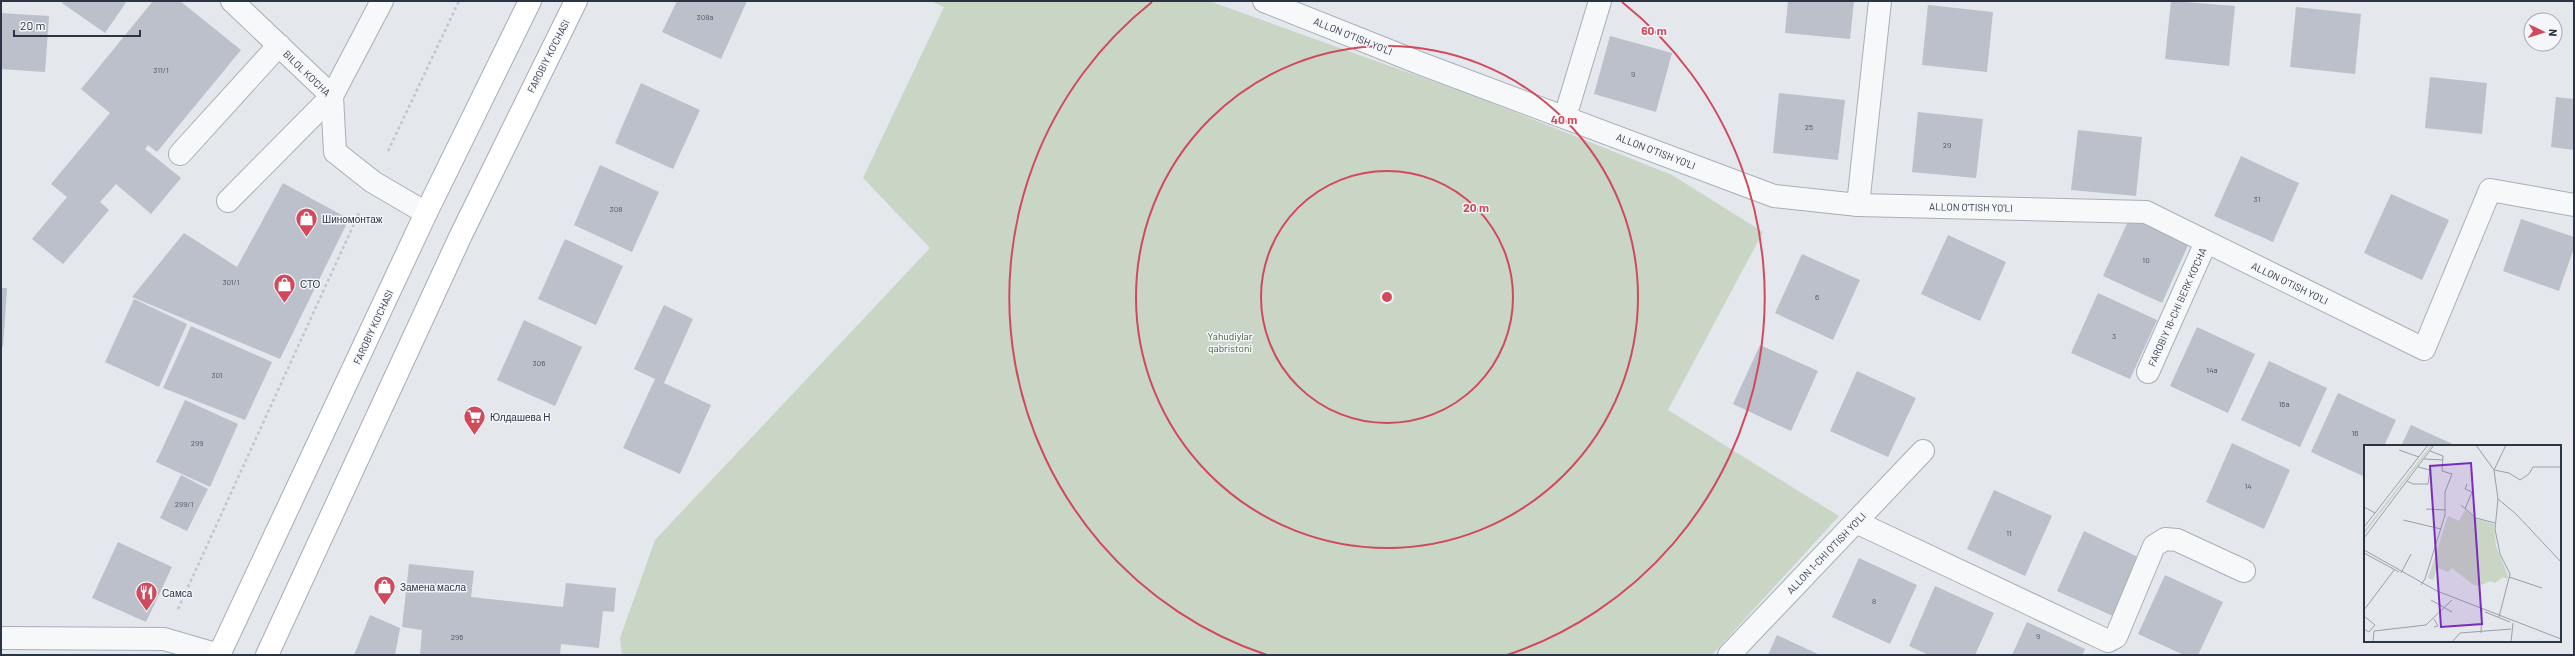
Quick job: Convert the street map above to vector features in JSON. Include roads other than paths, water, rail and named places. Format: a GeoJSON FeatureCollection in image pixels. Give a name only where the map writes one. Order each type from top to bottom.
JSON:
{"type":"FeatureCollection","features":[{"type":"Feature","properties":{"kind":"main road","name":"FAROBIY KO'CHASI"},"geometry":{"type":"LineString","coordinates":[[219,655],[426,213],[530,1]]}},
{"type":"Feature","properties":{"kind":"main road","name":"FAROBIY KO'CHASI"},"geometry":{"type":"LineString","coordinates":[[267,655],[461,235],[576,1]]}},
{"type":"Feature","properties":{"kind":"street","name":"BILOL KO'CHA"},"geometry":{"type":"LineString","coordinates":[[232,1],[332,96],[335,152],[373,182],[426,213]]}},
{"type":"Feature","properties":{"kind":"street"},"geometry":{"type":"LineString","coordinates":[[228,201],[332,96],[382,1]]}},
{"type":"Feature","properties":{"kind":"street","name":"ALLON O'TISH YO'LI"},"geometry":{"type":"LineString","coordinates":[[1264,1],[1422,64],[1774,196],[1858,205],[2146,212],[2424,349],[2490,190],[2574,205]]}},
{"type":"Feature","properties":{"kind":"street"},"geometry":{"type":"LineString","coordinates":[[1565,118],[1600,1]]}},
{"type":"Feature","properties":{"kind":"street"},"geometry":{"type":"LineString","coordinates":[[1858,205],[1880,1]]}},
{"type":"Feature","properties":{"kind":"street"},"geometry":{"type":"LineString","coordinates":[[180,154],[279,46]]}},
{"type":"Feature","properties":{"kind":"street","name":"FAROBIY 16-CHI BERK KO'CHA"},"geometry":{"type":"LineString","coordinates":[[2148,372],[2206,242]]}},
{"type":"Feature","properties":{"kind":"street","name":"ALLON 1-CHI O'TISH YO'LI"},"geometry":{"type":"LineString","coordinates":[[1728,655],[1923,451]]}},
{"type":"Feature","properties":{"kind":"street"},"geometry":{"type":"LineString","coordinates":[[1856,522],[2108,640],[2116,637],[2154,546],[2164,539],[2177,540],[2244,571]]}},
{"type":"Feature","properties":{"kind":"street"},"geometry":{"type":"LineString","coordinates":[[1,638],[164,639],[219,655]]}},
{"type":"Feature","properties":{"kind":"place","name":"Шиномонтаж"},"geometry":{"type":"Point","coordinates":[307,238]}},
{"type":"Feature","properties":{"kind":"place","name":"СТО"},"geometry":{"type":"Point","coordinates":[284,304]}},
{"type":"Feature","properties":{"kind":"place","name":"Юлдашева Н"},"geometry":{"type":"Point","coordinates":[474,436]}},
{"type":"Feature","properties":{"kind":"place","name":"Замена масла"},"geometry":{"type":"Point","coordinates":[385,606]}},
{"type":"Feature","properties":{"kind":"place","name":"Самса"},"geometry":{"type":"Point","coordinates":[147,612]}},
{"type":"Feature","properties":{"kind":"park label","name":"Yahudiylar qabristoni"},"geometry":{"type":"Point","coordinates":[1230,342]}}]}
